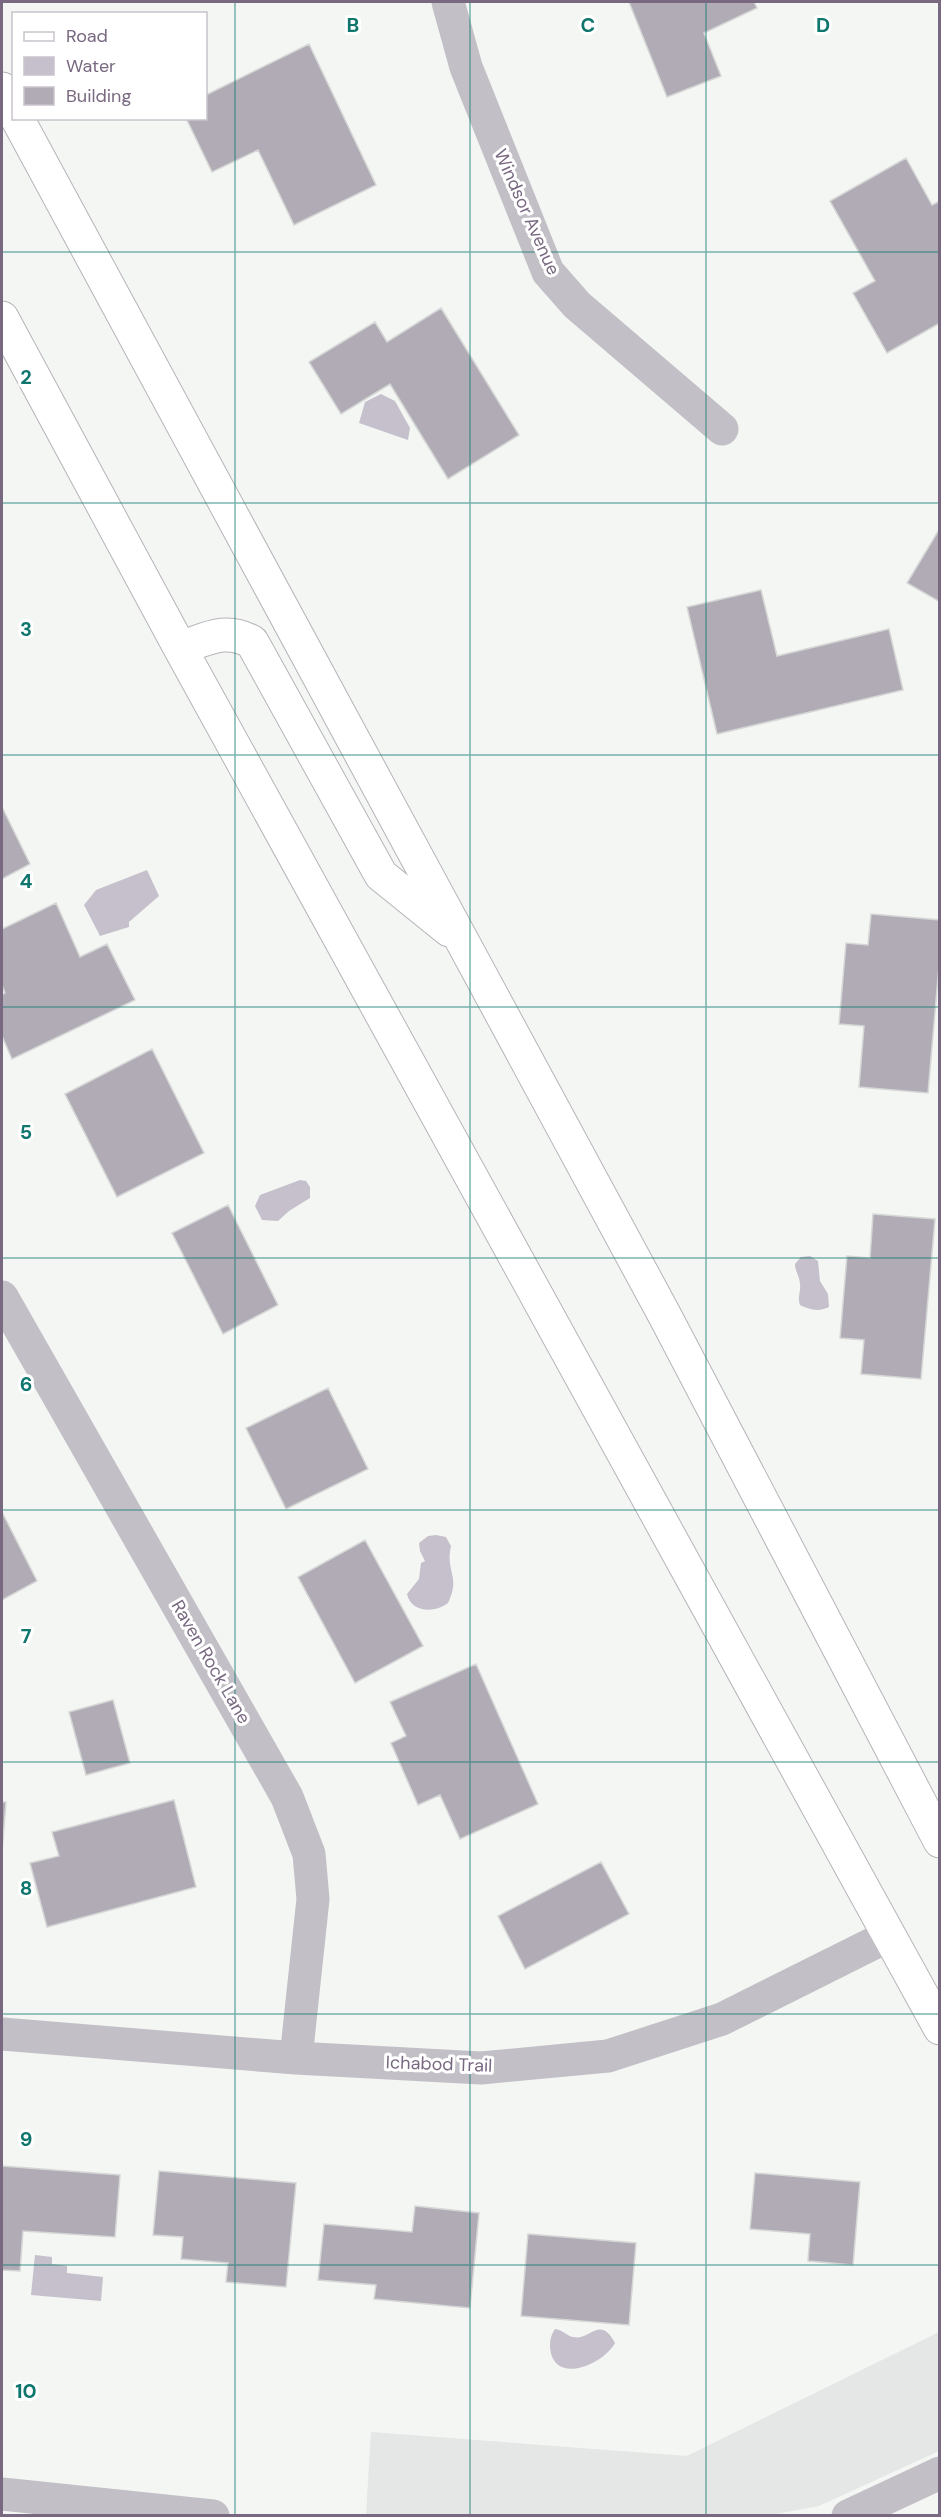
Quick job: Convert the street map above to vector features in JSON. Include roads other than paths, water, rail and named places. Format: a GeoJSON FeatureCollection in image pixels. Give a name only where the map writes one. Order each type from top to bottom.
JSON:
{"type":"FeatureCollection","features":[{"type":"Feature","properties":{"kind":"main road"},"geometry":{"type":"LineString","coordinates":[[18,120],[665,1316],[939,1840]]}},
{"type":"Feature","properties":{"kind":"main road"},"geometry":{"type":"LineString","coordinates":[[2,318],[180,648],[939,2028]]}},
{"type":"Feature","properties":{"kind":"main road"},"geometry":{"type":"LineString","coordinates":[[180,648],[227,633],[240,635],[252,642],[381,875],[460,938]]}},
{"type":"Feature","properties":{"kind":"street","name":"Windsor Avenue"},"geometry":{"type":"LineString","coordinates":[[448,2],[466,67],[548,272],[576,305],[722,429]]}},
{"type":"Feature","properties":{"kind":"street","name":"Raven Rock Lane"},"geometry":{"type":"LineString","coordinates":[[2,1298],[287,1797],[309,1854],[313,1899],[296,2058]]}},
{"type":"Feature","properties":{"kind":"street","name":"Ichabod Trail"},"geometry":{"type":"LineString","coordinates":[[2,2034],[296,2058],[481,2068],[608,2055],[722,2019],[888,1936]]}},
{"type":"Feature","properties":{"kind":"street"},"geometry":{"type":"LineString","coordinates":[[848,2516],[939,2473]]}},
{"type":"Feature","properties":{"kind":"street"},"geometry":{"type":"LineString","coordinates":[[2,2494],[213,2516]]}},
{"type":"Feature","properties":{"kind":"water"},"geometry":{"type":"Polygon","coordinates":[[[381,394],[395,401],[410,428],[408,440],[359,423],[365,402],[381,394]]]}},
{"type":"Feature","properties":{"kind":"water"},"geometry":{"type":"Polygon","coordinates":[[[147,870],[159,896],[129,922],[129,927],[100,936],[84,905],[96,890],[147,870]]]}},
{"type":"Feature","properties":{"kind":"water"},"geometry":{"type":"Polygon","coordinates":[[[300,1180],[306,1181],[310,1187],[310,1198],[278,1221],[262,1220],[255,1206],[260,1195],[300,1180]]]}},
{"type":"Feature","properties":{"kind":"water"},"geometry":{"type":"Polygon","coordinates":[[[810,1256],[818,1261],[820,1281],[828,1294],[829,1307],[821,1310],[807,1308],[799,1302],[800,1281],[795,1264],[801,1257],[810,1256]]]}},
{"type":"Feature","properties":{"kind":"water"},"geometry":{"type":"Polygon","coordinates":[[[428,1536],[446,1537],[451,1546],[453,1586],[448,1603],[430,1610],[413,1605],[407,1594],[419,1579],[421,1563],[425,1561],[419,1543],[428,1536]]]}},
{"type":"Feature","properties":{"kind":"water"},"geometry":{"type":"Polygon","coordinates":[[[35,2255],[52,2257],[52,2264],[67,2266],[67,2273],[103,2277],[101,2301],[31,2295],[35,2255]]]}},
{"type":"Feature","properties":{"kind":"water"},"geometry":{"type":"Polygon","coordinates":[[[555,2329],[579,2337],[600,2329],[610,2335],[615,2343],[609,2351],[590,2364],[569,2369],[560,2366],[553,2359],[550,2344],[555,2329]]]}}]}
